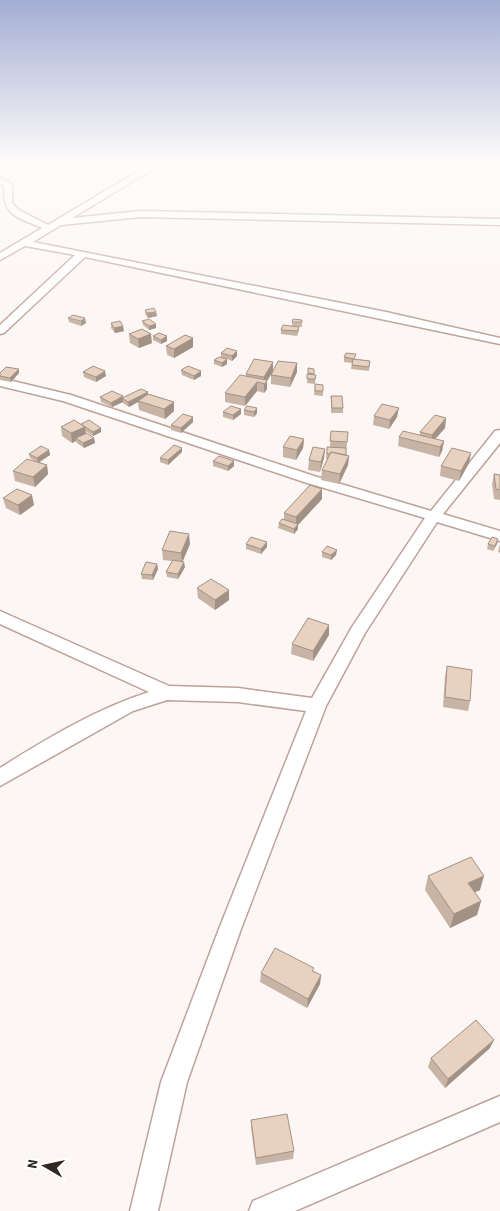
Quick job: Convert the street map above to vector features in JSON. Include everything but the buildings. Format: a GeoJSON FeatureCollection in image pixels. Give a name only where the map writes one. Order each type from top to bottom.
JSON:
{"type":"FeatureCollection","features":[{"type":"Feature","properties":{"kind":"street"},"geometry":{"type":"LineString","coordinates":[[31,220],[48,228]]}},
{"type":"Feature","properties":{"kind":"street"},"geometry":{"type":"LineString","coordinates":[[0,257],[48,228],[66,220]]}},
{"type":"Feature","properties":{"kind":"street"},"geometry":{"type":"LineString","coordinates":[[62,222],[86,220]]}},
{"type":"Feature","properties":{"kind":"street"},"geometry":{"type":"LineString","coordinates":[[354,220],[500,222]]}},
{"type":"Feature","properties":{"kind":"street"},"geometry":{"type":"LineString","coordinates":[[22,243],[197,279],[385,314],[500,341]]}},
{"type":"Feature","properties":{"kind":"street"},"geometry":{"type":"LineString","coordinates":[[0,331],[82,254]]}},
{"type":"Feature","properties":{"kind":"street"},"geometry":{"type":"LineString","coordinates":[[0,382],[67,398],[308,479],[500,536]]}},
{"type":"Feature","properties":{"kind":"street"},"geometry":{"type":"LineString","coordinates":[[144,1211],[174,1082],[230,929],[316,706],[358,631],[434,517],[500,434]]}},
{"type":"Feature","properties":{"kind":"street"},"geometry":{"type":"LineString","coordinates":[[0,617],[166,692],[238,695],[316,706]]}},
{"type":"Feature","properties":{"kind":"street"},"geometry":{"type":"LineString","coordinates":[[0,778],[34,756],[127,706],[166,692]]}},
{"type":"Feature","properties":{"kind":"street"},"geometry":{"type":"LineString","coordinates":[[263,1211],[500,1109]]}}]}
